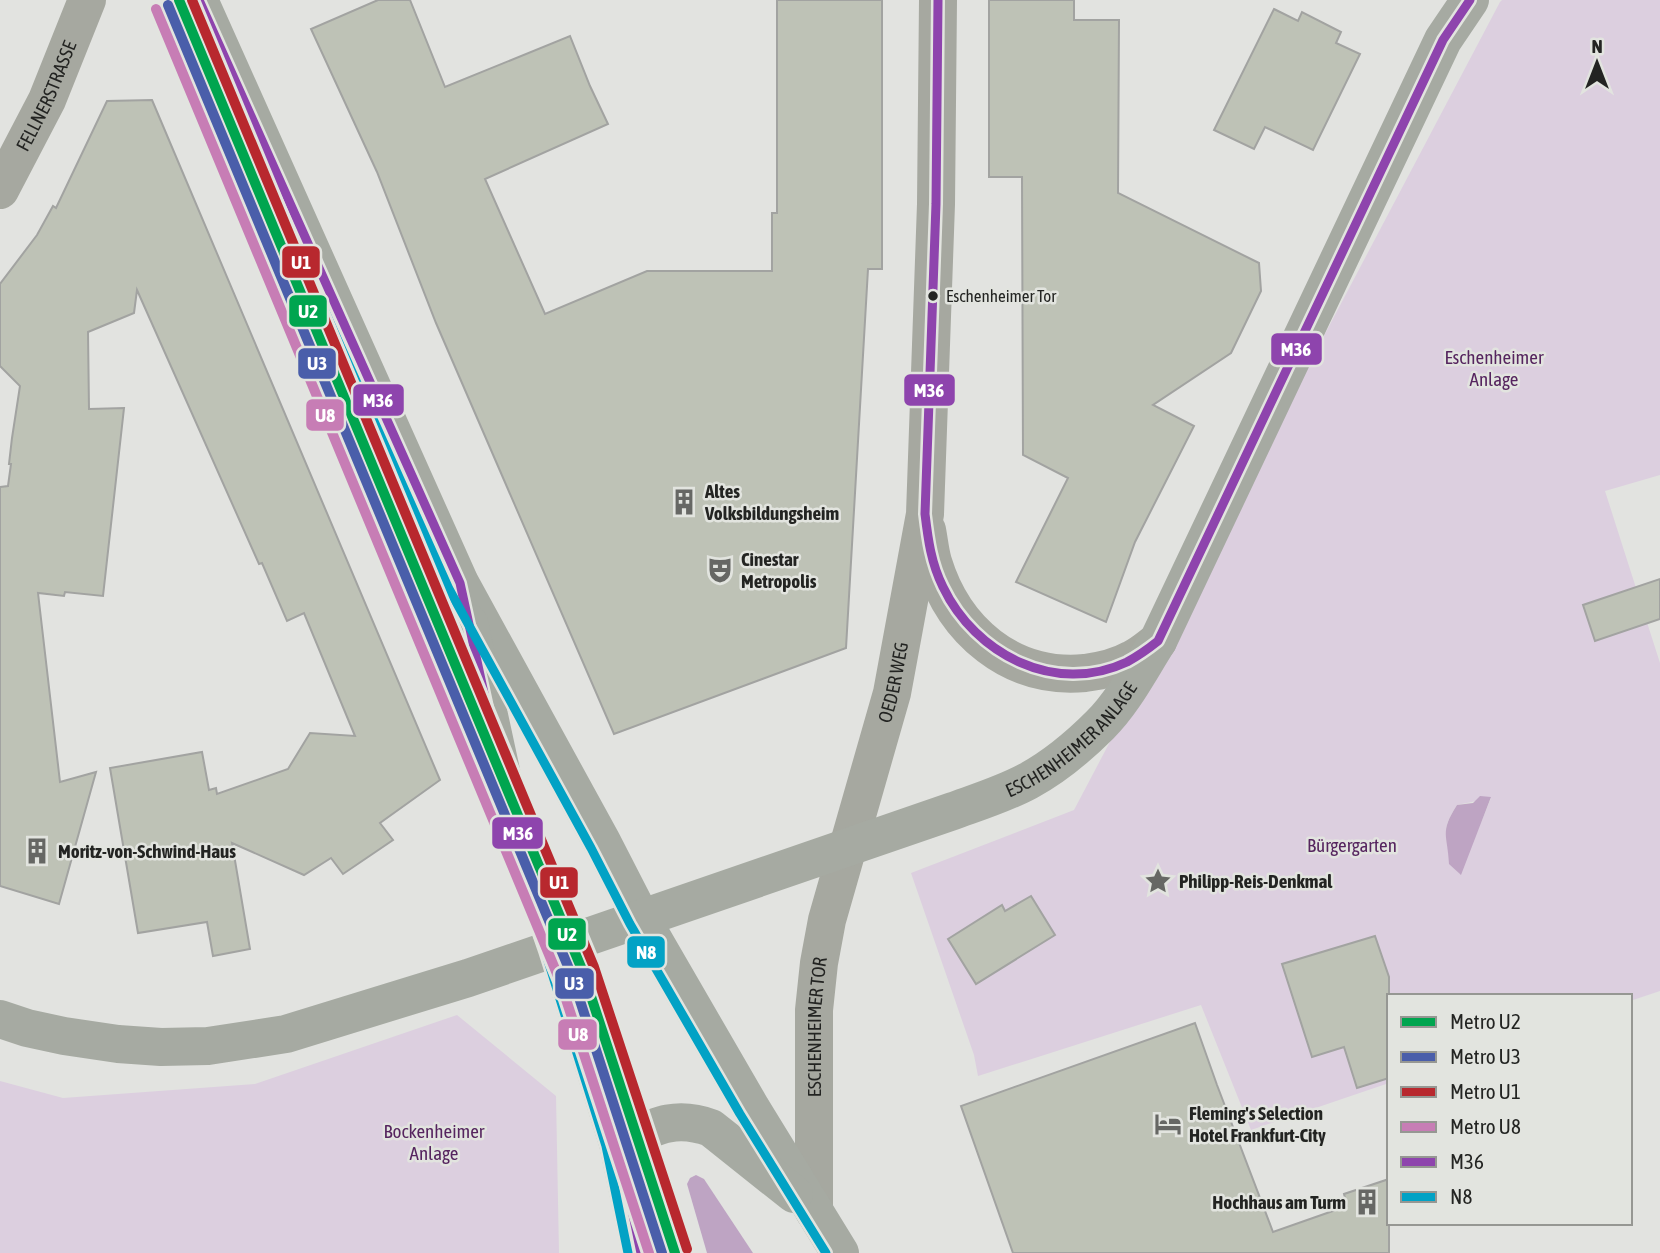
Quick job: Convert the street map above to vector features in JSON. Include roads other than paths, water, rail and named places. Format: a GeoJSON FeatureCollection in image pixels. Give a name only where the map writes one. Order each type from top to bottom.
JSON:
{"type":"FeatureCollection","features":[{"type":"Feature","properties":{"kind":"main road"},"geometry":{"type":"LineString","coordinates":[[199,0],[460,583],[641,918],[751,1108],[840,1253]]}},
{"type":"Feature","properties":{"kind":"main road","name":"ESCHENHEIMER ANLAGE"},"geometry":{"type":"LineString","coordinates":[[641,918],[996,796],[1028,781],[1101,724],[1124,695],[1158,640],[1443,40],[1470,0]]}},
{"type":"Feature","properties":{"kind":"main road"},"geometry":{"type":"LineString","coordinates":[[460,583],[509,808],[557,947],[618,1143],[641,1253]]}},
{"type":"Feature","properties":{"kind":"main road"},"geometry":{"type":"LineString","coordinates":[[0,1019],[64,1036],[118,1044],[208,1046],[245,1041],[286,1034],[468,978],[641,918]]}},
{"type":"Feature","properties":{"kind":"main road"},"geometry":{"type":"LineString","coordinates":[[618,1143],[661,1125],[679,1121],[696,1122],[711,1128],[814,1211]]}},
{"type":"Feature","properties":{"kind":"street"},"geometry":{"type":"LineString","coordinates":[[65,0],[66,54]]}},
{"type":"Feature","properties":{"kind":"street","name":"FELLNERSTRASSE"},"geometry":{"type":"LineString","coordinates":[[0,190],[47,100],[87,0]]}},
{"type":"Feature","properties":{"kind":"street","name":"OEDER WEG"},"geometry":{"type":"LineString","coordinates":[[848,848],[892,692],[925,514],[936,204],[938,0]]}},
{"type":"Feature","properties":{"kind":"street","name":"OEDER WEG"},"geometry":{"type":"LineString","coordinates":[[925,514],[932,561],[947,595],[965,622],[987,645],[1010,660],[1041,671],[1067,674],[1099,671],[1132,659],[1158,640]]}},
{"type":"Feature","properties":{"kind":"street","name":"ESCHENHEIMER TOR"},"geometry":{"type":"LineString","coordinates":[[814,1211],[814,1010],[818,963],[827,920],[848,848]]}},
{"type":"Feature","properties":{"kind":"metro line","name":"U2"},"geometry":{"type":"LineString","coordinates":[[179,0],[583,972],[675,1253]]}},
{"type":"Feature","properties":{"kind":"metro line","name":"U1"},"geometry":{"type":"LineString","coordinates":[[192,0],[594,967],[687,1249]]}},
{"type":"Feature","properties":{"kind":"metro line","name":"U3"},"geometry":{"type":"LineString","coordinates":[[168,5],[572,976],[662,1253]]}},
{"type":"Feature","properties":{"kind":"metro line","name":"U8"},"geometry":{"type":"LineString","coordinates":[[156,9],[560,981],[649,1253]]}},
{"type":"Feature","properties":{"kind":"place","name":"Eschenheimer Tor"},"geometry":{"type":"Point","coordinates":[933,296]}},
{"type":"Feature","properties":{"kind":"place","name":"Altes Volksbildungsheim"},"geometry":{"type":"Point","coordinates":[684,502]}},
{"type":"Feature","properties":{"kind":"place","name":"Cinestar Metropolis"},"geometry":{"type":"Point","coordinates":[720,570]}},
{"type":"Feature","properties":{"kind":"place","name":"Moritz-von-Schwind-Haus"},"geometry":{"type":"Point","coordinates":[37,851]}},
{"type":"Feature","properties":{"kind":"place","name":"Philipp-Reis-Denkmal"},"geometry":{"type":"Point","coordinates":[1158,881]}},
{"type":"Feature","properties":{"kind":"place","name":"Fleming's Selection Hotel Frankfurt-City"},"geometry":{"type":"Point","coordinates":[1168,1124]}},
{"type":"Feature","properties":{"kind":"place","name":"Hochhaus am Turm"},"geometry":{"type":"Point","coordinates":[1367,1202]}},
{"type":"Feature","properties":{"kind":"park label","name":"Eschenheimer Anlage"},"geometry":{"type":"Point","coordinates":[1494,368]}},
{"type":"Feature","properties":{"kind":"park label","name":"Bürgergarten"},"geometry":{"type":"Point","coordinates":[1352,845]}},
{"type":"Feature","properties":{"kind":"park label","name":"Bockenheimer Anlage"},"geometry":{"type":"Point","coordinates":[434,1142]}}]}
